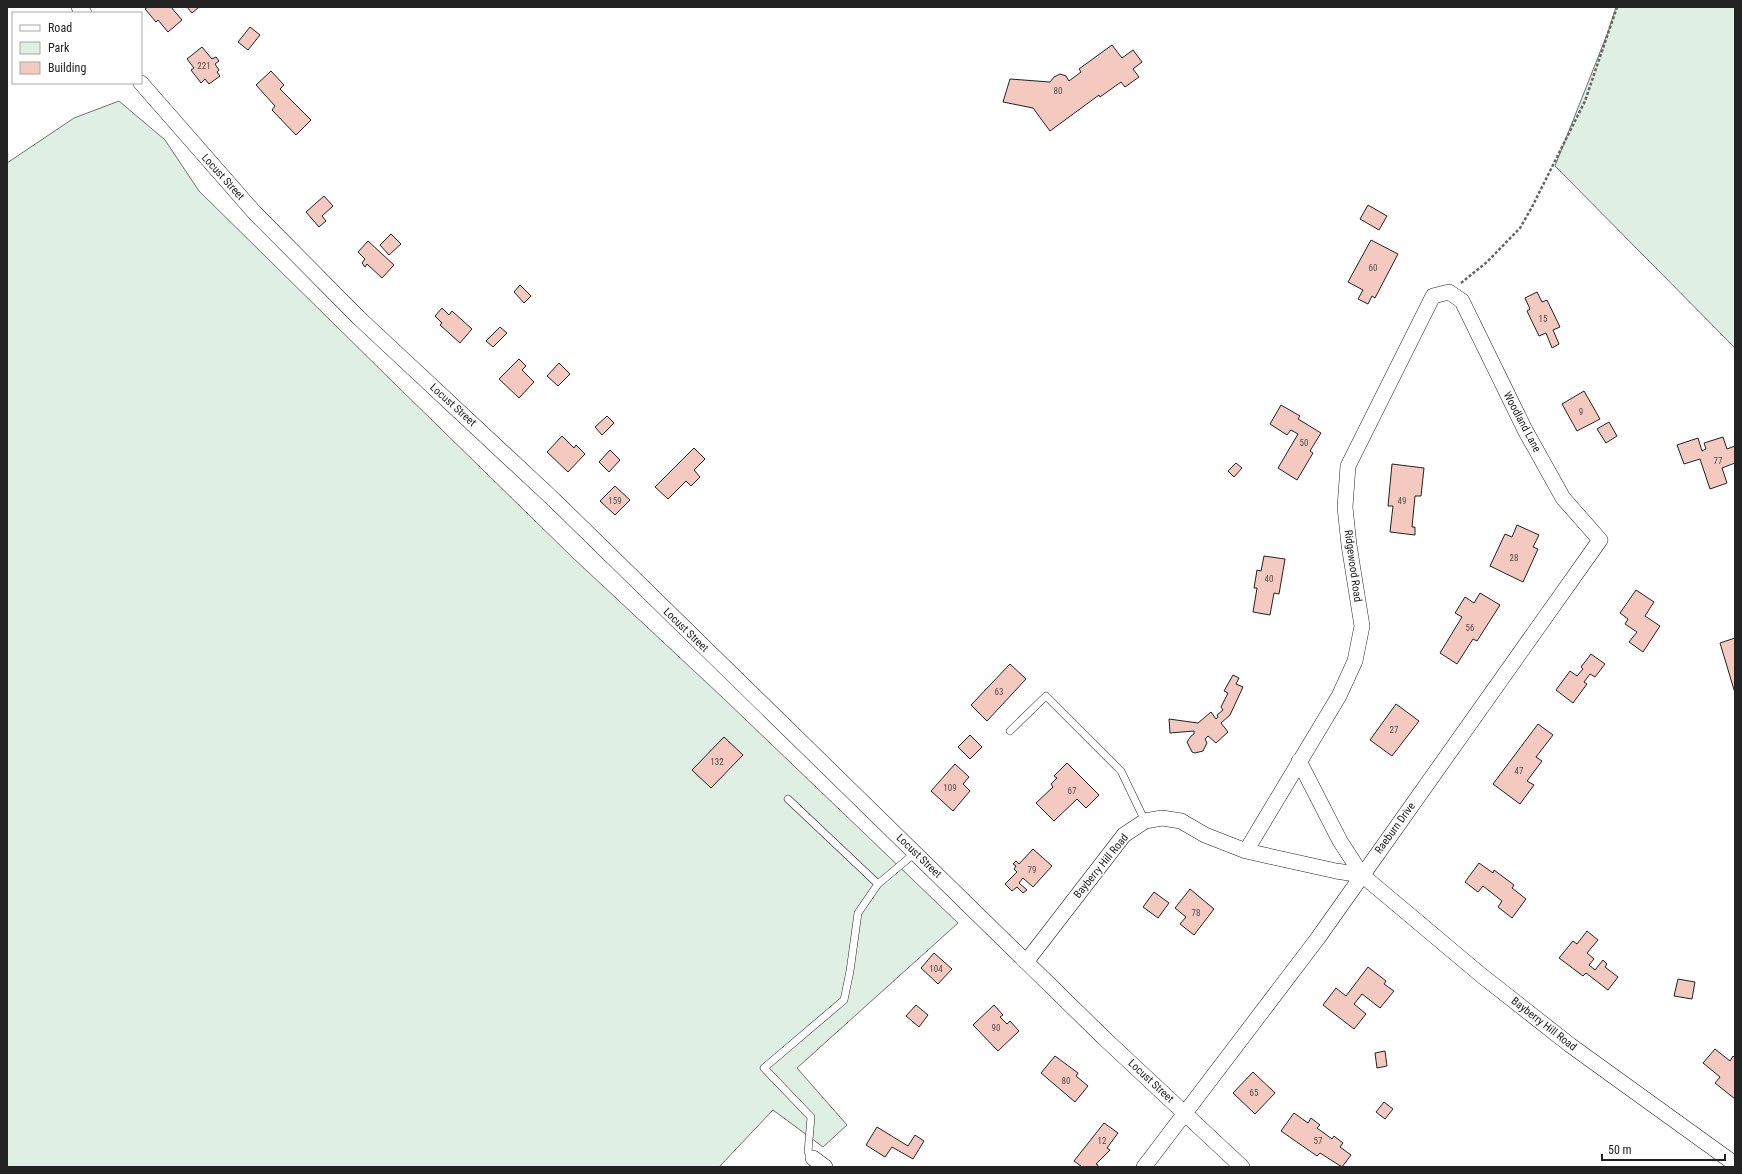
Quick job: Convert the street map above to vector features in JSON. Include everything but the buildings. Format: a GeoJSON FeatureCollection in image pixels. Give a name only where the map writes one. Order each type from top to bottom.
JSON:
{"type":"FeatureCollection","features":[{"type":"Feature","properties":{"kind":"street","name":"Locust Street"},"geometry":{"type":"LineString","coordinates":[[142,84],[254,212],[348,307],[532,479],[1026,962],[1242,1167]]}},
{"type":"Feature","properties":{"kind":"street","name":"Woodland Lane"},"geometry":{"type":"LineString","coordinates":[[1453,294],[1462,301],[1525,430],[1563,498],[1600,540]]}},
{"type":"Feature","properties":{"kind":"street","name":"Ridgewood Road"},"geometry":{"type":"LineString","coordinates":[[1246,851],[1339,696],[1355,661],[1362,626],[1349,545],[1345,507],[1348,466],[1433,296],[1453,294]]}},
{"type":"Feature","properties":{"kind":"street","name":"Raeburn Drive"},"geometry":{"type":"LineString","coordinates":[[1144,1167],[1184,1112],[1318,938],[1544,622],[1600,540]]}},
{"type":"Feature","properties":{"kind":"street","name":"Bayberry Hill Road"},"geometry":{"type":"LineString","coordinates":[[1299,761],[1340,841],[1362,875],[1476,970],[1570,1045],[1735,1164]]}},
{"type":"Feature","properties":{"kind":"street","name":"Bayberry Hill Road"},"geometry":{"type":"LineString","coordinates":[[1026,962],[1124,835],[1145,821],[1162,818],[1181,821],[1205,834],[1246,851],[1336,871],[1362,875]]}},
{"type":"Feature","properties":{"kind":"street"},"geometry":{"type":"LineString","coordinates":[[813,1158],[825,1167]]}},
{"type":"Feature","properties":{"kind":"lane"},"geometry":{"type":"LineString","coordinates":[[1010,731],[1046,696],[1121,771],[1145,821]]}},
{"type":"Feature","properties":{"kind":"lane"},"geometry":{"type":"LineString","coordinates":[[788,799],[878,884]]}},
{"type":"Feature","properties":{"kind":"lane"},"geometry":{"type":"LineString","coordinates":[[813,1158],[808,1152],[811,1117],[764,1068],[844,1000],[850,971],[858,913],[878,884],[915,853]]}},
{"type":"Feature","properties":{"kind":"path"},"geometry":{"type":"LineString","coordinates":[[1453,294],[1520,228],[1585,101],[1617,7]]}},
{"type":"Feature","properties":{"kind":"green space"},"geometry":{"type":"Polygon","coordinates":[[[1616,7],[1735,7],[1735,348],[1555,166],[1608,32],[1616,7]]]}},
{"type":"Feature","properties":{"kind":"green space"},"geometry":{"type":"Polygon","coordinates":[[[119,101],[165,140],[199,191],[395,384],[572,557],[722,697],[958,923],[797,1068],[847,1125],[823,1147],[773,1110],[719,1167],[7,1167],[7,163],[74,118],[119,101]]]}}]}
